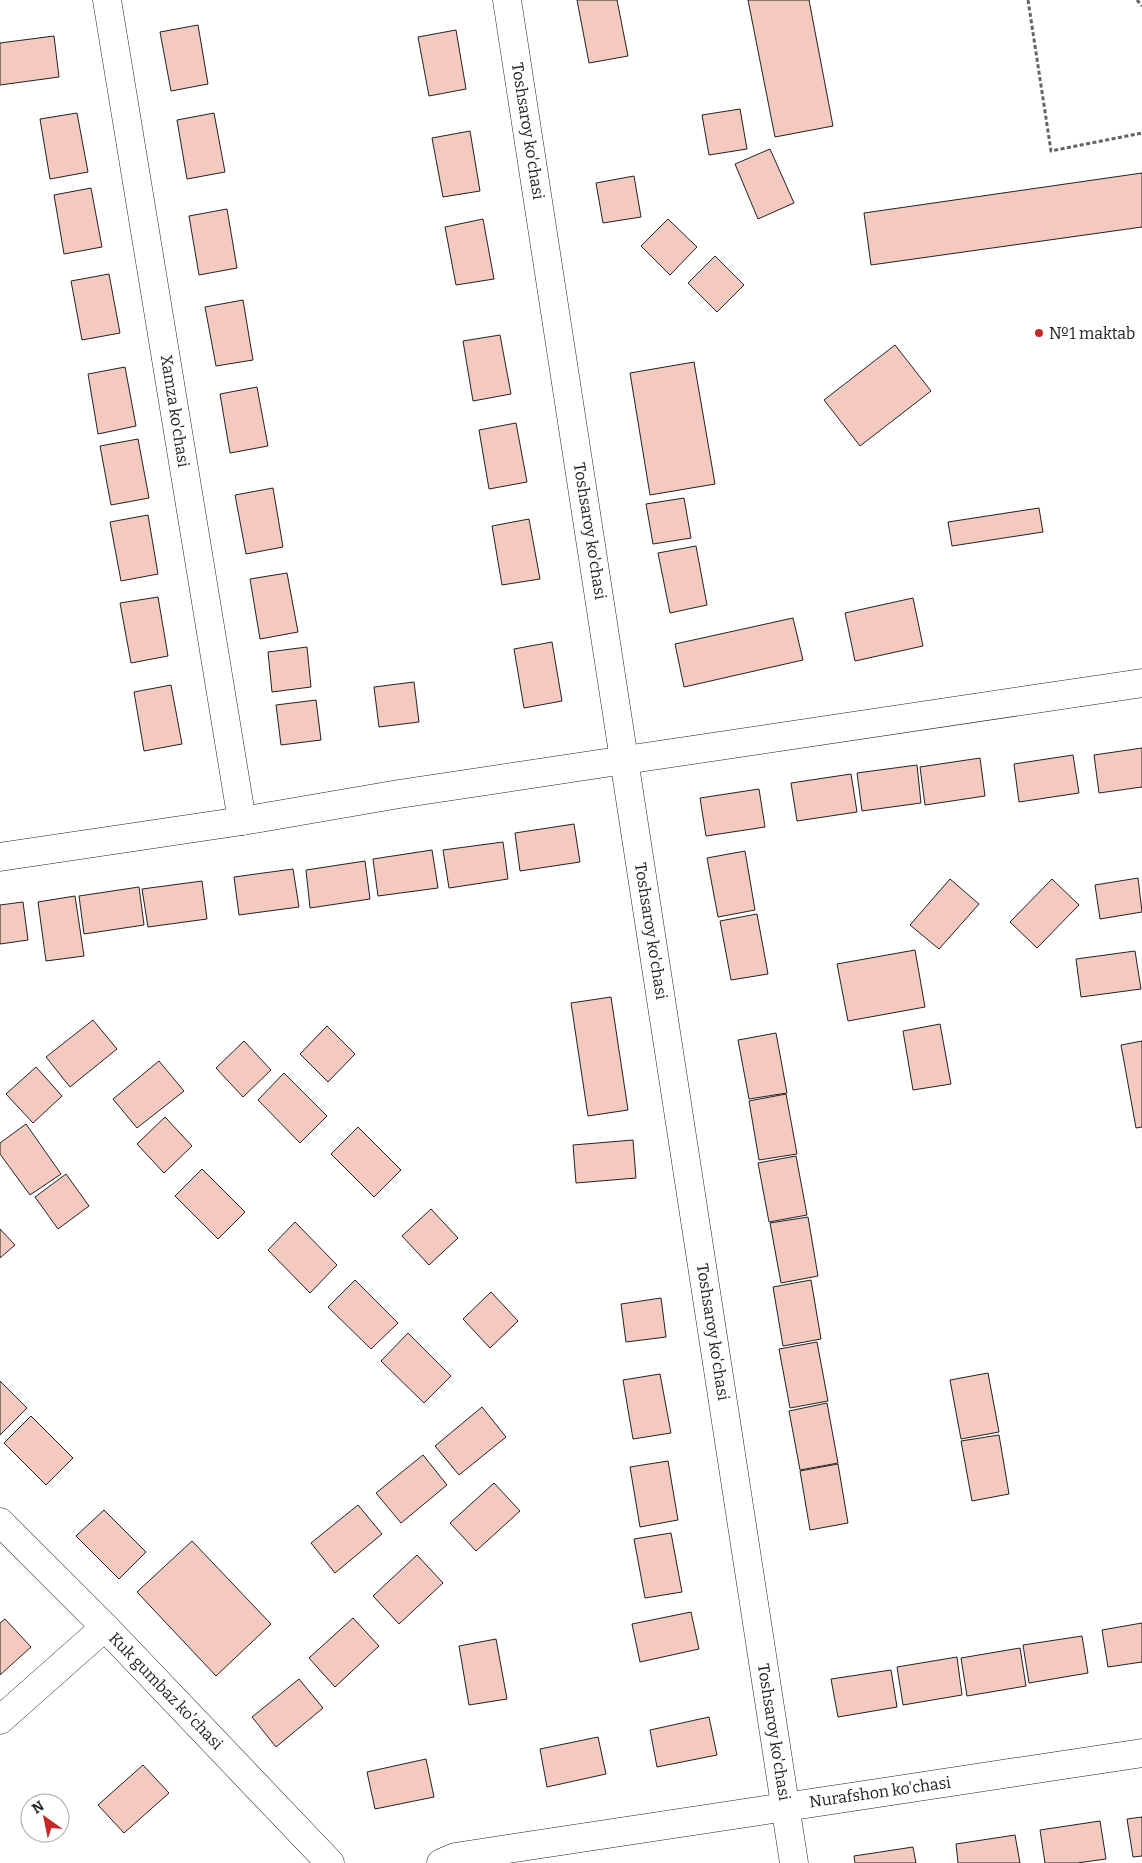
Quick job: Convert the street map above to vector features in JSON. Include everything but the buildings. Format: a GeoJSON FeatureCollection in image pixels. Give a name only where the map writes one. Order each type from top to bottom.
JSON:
{"type":"FeatureCollection","features":[{"type":"Feature","properties":{"kind":"street","name":"Xamza ko'chasi"},"geometry":{"type":"LineString","coordinates":[[107,0],[242,821]]}},
{"type":"Feature","properties":{"kind":"street","name":"Toshsaroy ko'chasi"},"geometry":{"type":"LineString","coordinates":[[507,0],[794,1863]]}},
{"type":"Feature","properties":{"kind":"street"},"geometry":{"type":"LineString","coordinates":[[0,857],[242,821],[625,760],[1142,683]]}},
{"type":"Feature","properties":{"kind":"street","name":"Kuk gumbaz ko'chasi"},"geometry":{"type":"LineString","coordinates":[[0,1522],[105,1627],[330,1863]]}},
{"type":"Feature","properties":{"kind":"street"},"geometry":{"type":"LineString","coordinates":[[0,1720],[105,1627]]}},
{"type":"Feature","properties":{"kind":"street","name":"Nurafshon ko'chasi"},"geometry":{"type":"LineString","coordinates":[[441,1863],[455,1857],[1142,1753]]}},
{"type":"Feature","properties":{"kind":"path"},"geometry":{"type":"LineString","coordinates":[[1028,0],[1051,151],[1142,133]]}},
{"type":"Feature","properties":{"kind":"path"},"geometry":{"type":"LineString","coordinates":[[1137,0],[1142,6]]}},
{"type":"Feature","properties":{"kind":"place","name":"№1 maktab"},"geometry":{"type":"Point","coordinates":[1039,333]}}]}
